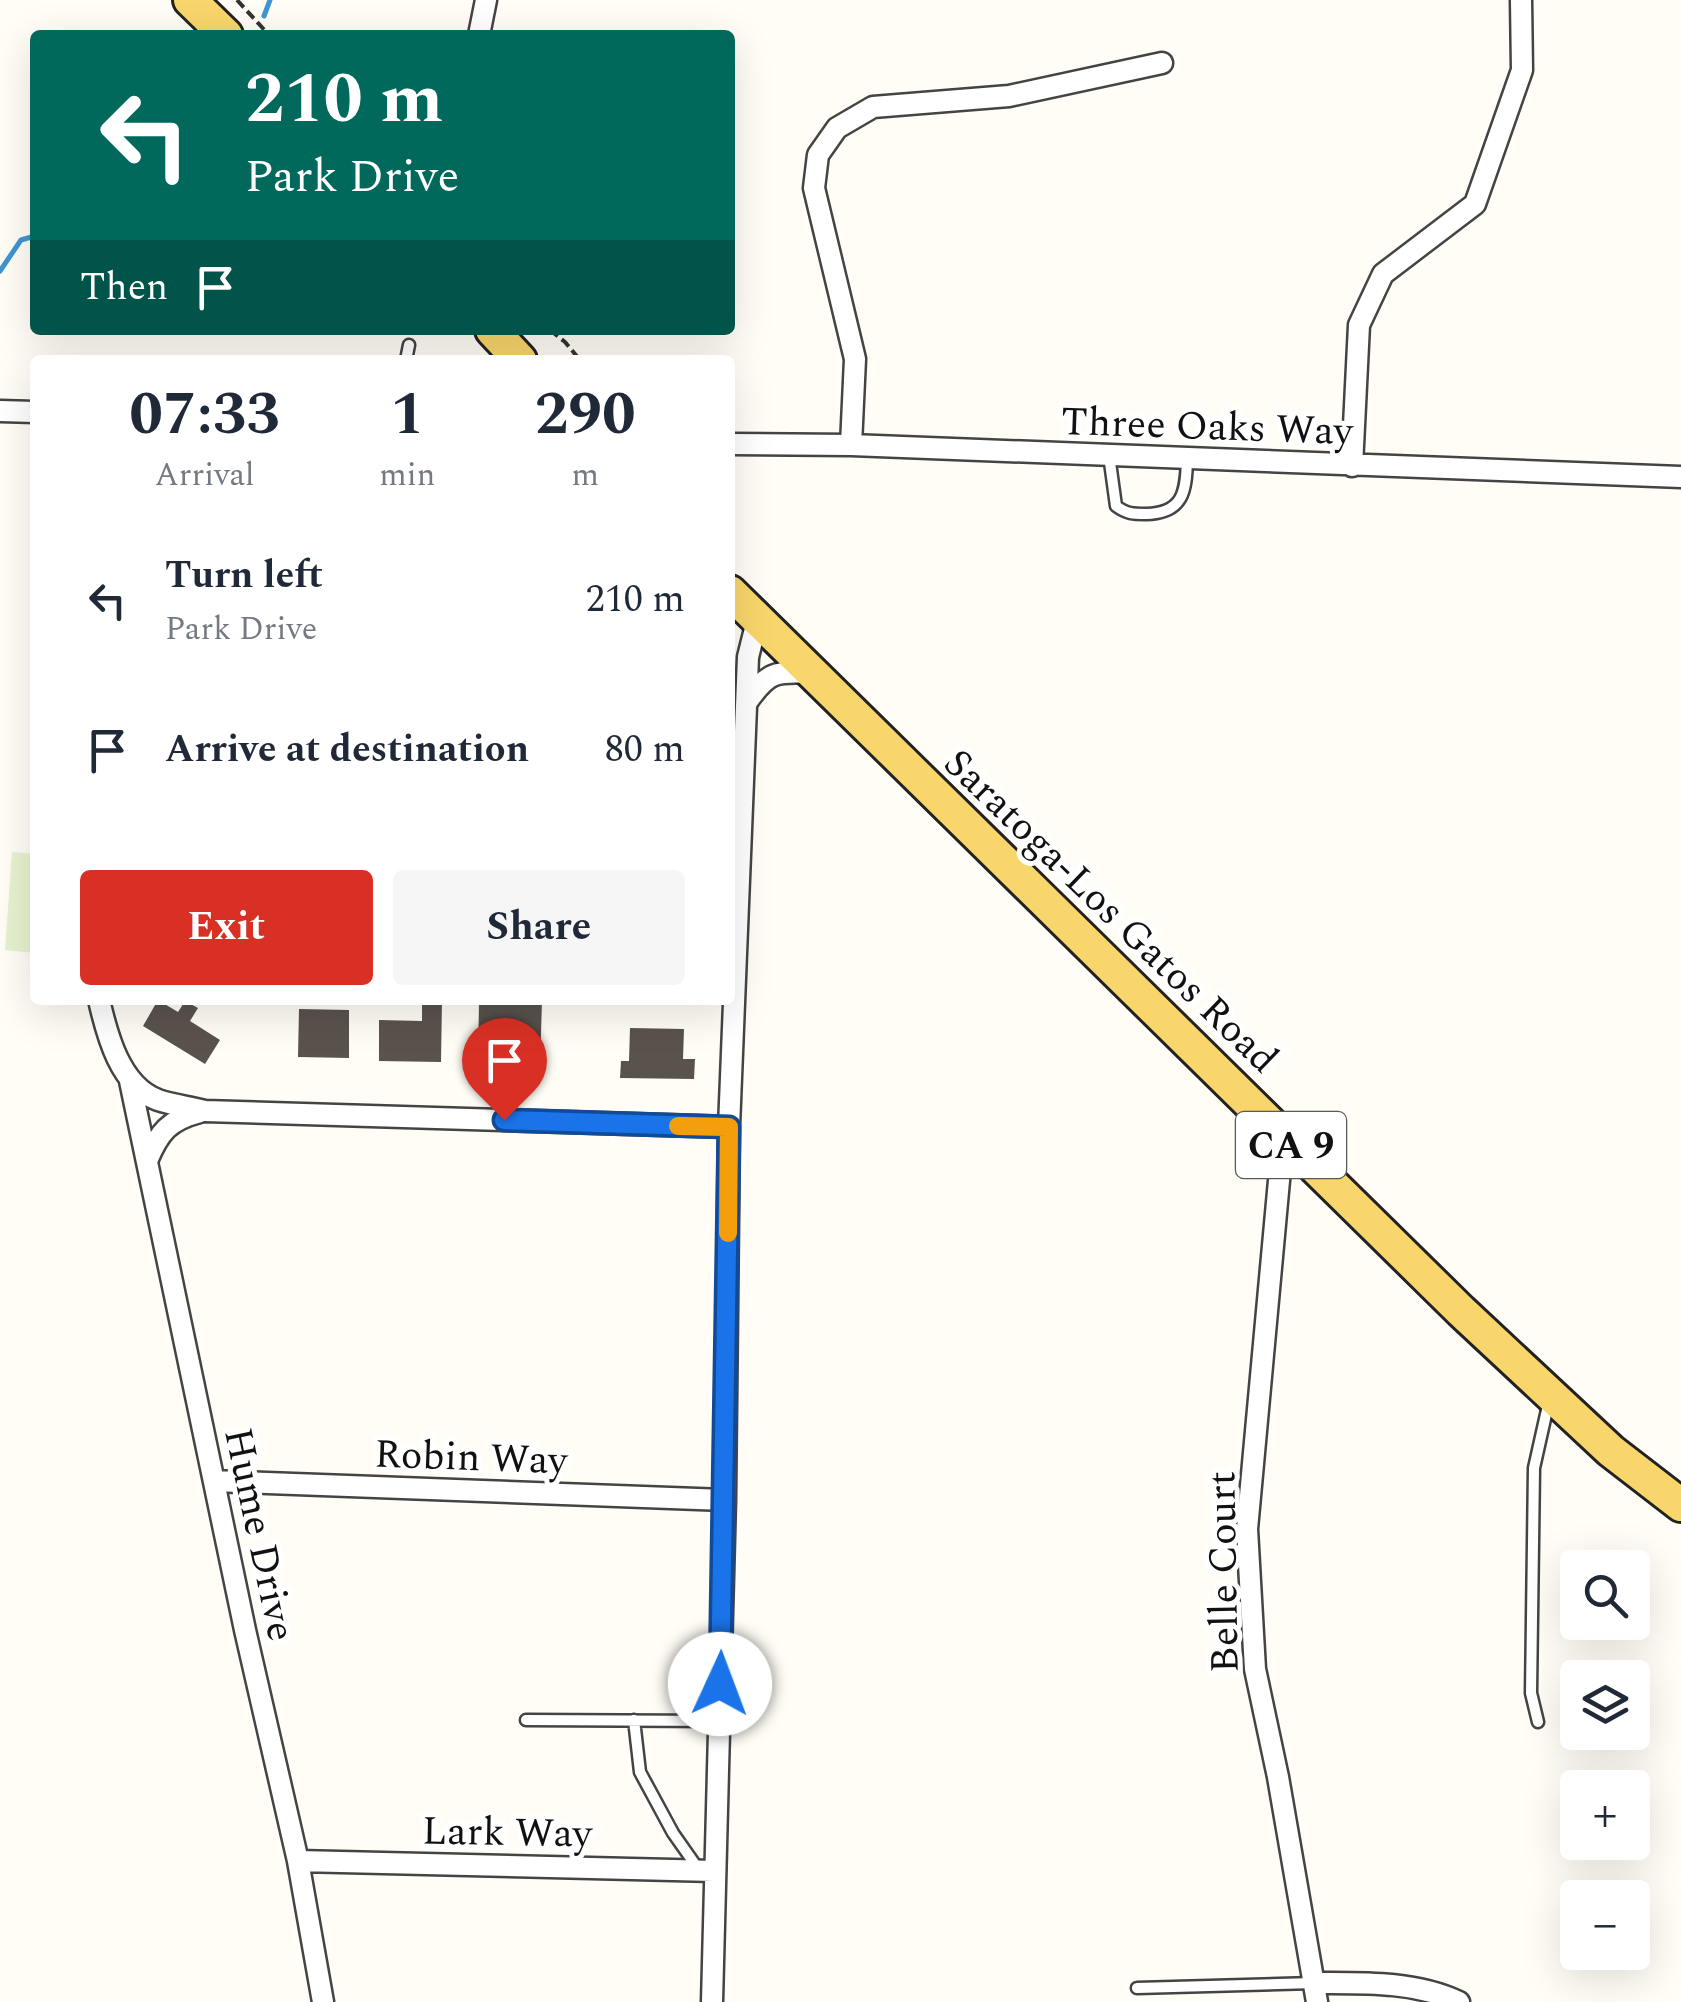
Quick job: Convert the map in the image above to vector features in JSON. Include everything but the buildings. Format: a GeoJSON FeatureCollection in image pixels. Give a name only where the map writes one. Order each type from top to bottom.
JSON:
{"type":"FeatureCollection","features":[{"type":"Feature","properties":{"kind":"main road"},"geometry":{"type":"LineString","coordinates":[[190,0],[221,30]]}},
{"type":"Feature","properties":{"kind":"main road","name":"Saratoga-Los Gatos Road"},"geometry":{"type":"LineString","coordinates":[[735,597],[1550,1395],[1681,1505]]}},
{"type":"Feature","properties":{"kind":"main road","name":"Saratoga-Los Gatos Road"},"geometry":{"type":"LineString","coordinates":[[1611,1450],[1681,1526]]}},
{"type":"Feature","properties":{"kind":"street"},"geometry":{"type":"LineString","coordinates":[[480,30],[486,0]]}},
{"type":"Feature","properties":{"kind":"street"},"geometry":{"type":"LineString","coordinates":[[1352,466],[1359,325],[1383,274],[1474,204],[1522,70],[1520,0]]}},
{"type":"Feature","properties":{"kind":"street"},"geometry":{"type":"LineString","coordinates":[[850,445],[856,359],[814,188],[818,155],[837,128],[873,108],[1008,96],[1162,63]]}},
{"type":"Feature","properties":{"kind":"street"},"geometry":{"type":"LineString","coordinates":[[0,411],[30,412]]}},
{"type":"Feature","properties":{"kind":"street","name":"Three Oaks Way"},"geometry":{"type":"LineString","coordinates":[[735,444],[850,445],[1681,477]]}},
{"type":"Feature","properties":{"kind":"street"},"geometry":{"type":"LineString","coordinates":[[735,978],[748,657],[757,621]]}},
{"type":"Feature","properties":{"kind":"street"},"geometry":{"type":"LineString","coordinates":[[746,704],[762,682],[780,671],[811,674]]}},
{"type":"Feature","properties":{"kind":"street","name":"Hume Drive"},"geometry":{"type":"LineString","coordinates":[[100,1005],[106,1031],[130,1081],[298,1862],[323,2002]]}},
{"type":"Feature","properties":{"kind":"street"},"geometry":{"type":"LineString","coordinates":[[712,2002],[707,1871],[718,1721],[734,1005]]}},
{"type":"Feature","properties":{"kind":"street"},"geometry":{"type":"LineString","coordinates":[[130,1081],[154,1099],[205,1111],[729,1127]]}},
{"type":"Feature","properties":{"kind":"street"},"geometry":{"type":"LineString","coordinates":[[147,1161],[158,1133],[180,1118],[205,1111]]}},
{"type":"Feature","properties":{"kind":"street","name":"Belle Court"},"geometry":{"type":"LineString","coordinates":[[1283,1137],[1247,1529],[1254,1669],[1278,1777],[1316,1992]]}},
{"type":"Feature","properties":{"kind":"street","name":"Robin Way"},"geometry":{"type":"LineString","coordinates":[[214,1482],[724,1500]]}},
{"type":"Feature","properties":{"kind":"street","name":"Lark Way"},"geometry":{"type":"LineString","coordinates":[[298,1862],[707,1871]]}},
{"type":"Feature","properties":{"kind":"street"},"geometry":{"type":"LineString","coordinates":[[1316,1992],[1378,1983],[1442,1994],[1458,2002]]}},
{"type":"Feature","properties":{"kind":"lane"},"geometry":{"type":"LineString","coordinates":[[407,355],[409,344]]}},
{"type":"Feature","properties":{"kind":"lane"},"geometry":{"type":"LineString","coordinates":[[1109,455],[1116,506],[1127,514],[1163,514],[1176,505],[1182,498],[1187,458]]}},
{"type":"Feature","properties":{"kind":"lane"},"geometry":{"type":"LineString","coordinates":[[1538,1722],[1531,1693],[1534,1468],[1550,1395]]}},
{"type":"Feature","properties":{"kind":"lane"},"geometry":{"type":"LineString","coordinates":[[526,1720],[718,1721]]}},
{"type":"Feature","properties":{"kind":"lane"},"geometry":{"type":"LineString","coordinates":[[634,1720],[640,1772],[673,1833],[707,1871]]}},
{"type":"Feature","properties":{"kind":"lane"},"geometry":{"type":"LineString","coordinates":[[1137,1988],[1316,1992]]}},
{"type":"Feature","properties":{"kind":"path"},"geometry":{"type":"LineString","coordinates":[[237,0],[264,30]]}},
{"type":"Feature","properties":{"kind":"path"},"geometry":{"type":"LineString","coordinates":[[557,335],[576,355]]}},
{"type":"Feature","properties":{"kind":"green space"},"geometry":{"type":"Polygon","coordinates":[[[12,852],[30,854],[30,952],[5,950],[12,852]]]}},
{"type":"Feature","properties":{"kind":"waterway"},"geometry":{"type":"LineString","coordinates":[[264,16],[270,0]]}},
{"type":"Feature","properties":{"kind":"waterway"},"geometry":{"type":"LineString","coordinates":[[0,271],[21,240],[30,237]]}},
{"type":"Feature","properties":{"kind":"slow traffic"},"geometry":{"type":"LineString","coordinates":[[678,1126],[729,1127],[728,1233]]}},
{"type":"Feature","properties":{"kind":"route"},"geometry":{"type":"LineString","coordinates":[[504,1120],[729,1127],[720,1684]]}}]}
